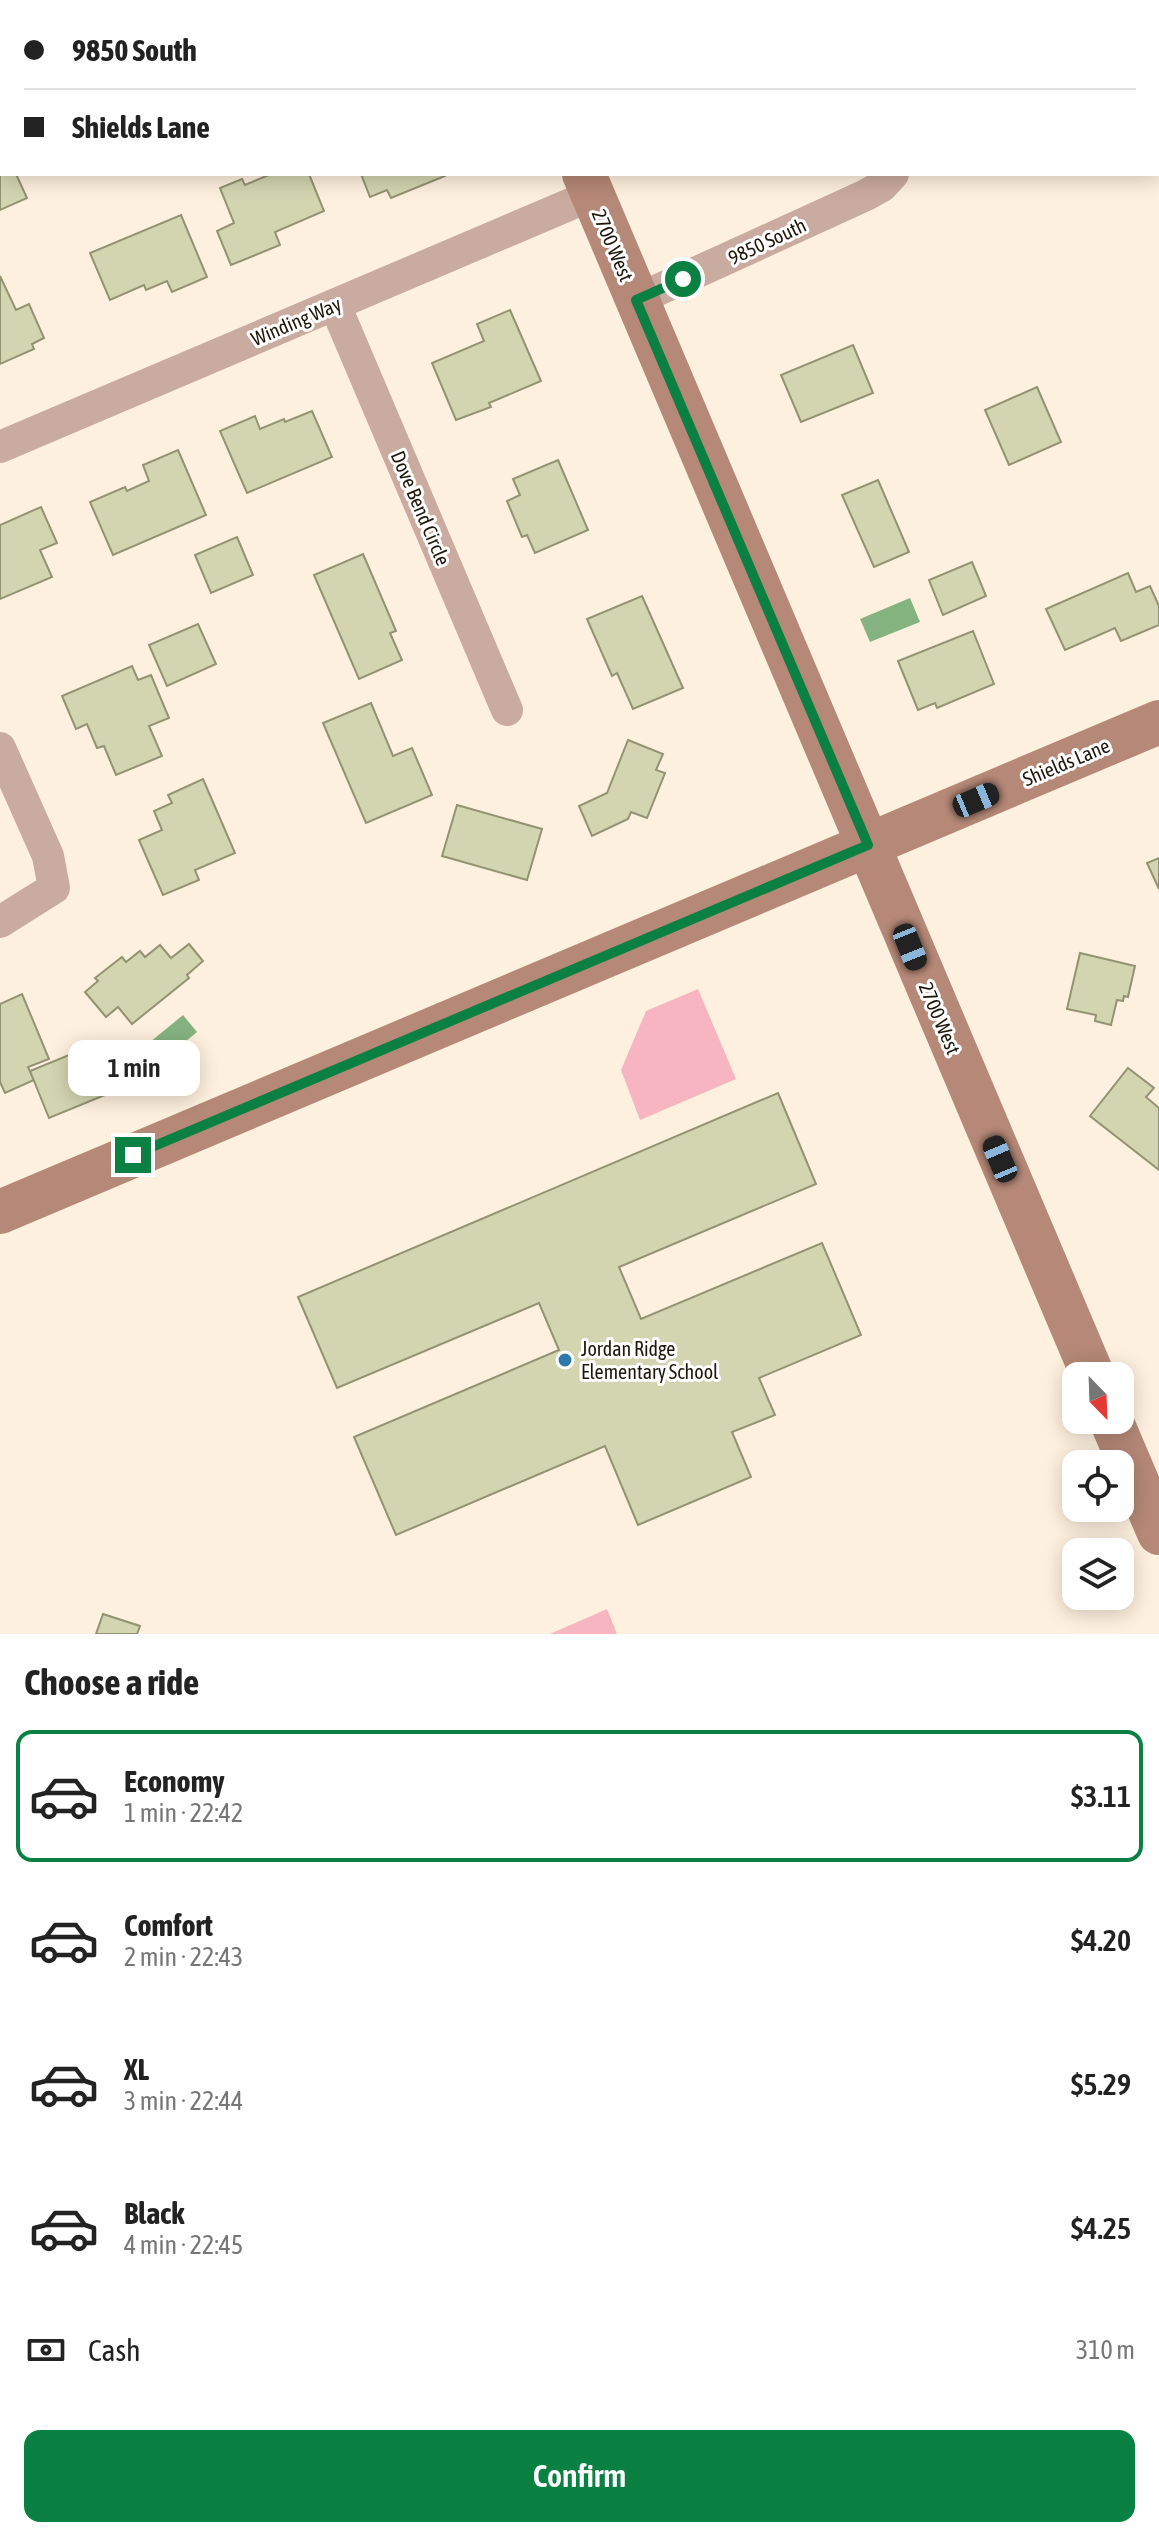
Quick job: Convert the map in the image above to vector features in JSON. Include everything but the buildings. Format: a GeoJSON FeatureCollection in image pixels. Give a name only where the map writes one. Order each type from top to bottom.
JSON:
{"type":"FeatureCollection","features":[{"type":"Feature","properties":{"kind":"main road","name":"2700 West"},"geometry":{"type":"LineString","coordinates":[[588,184],[1087,1362]]}},
{"type":"Feature","properties":{"kind":"main road","name":"Shields Lane"},"geometry":{"type":"LineString","coordinates":[[0,1212],[1159,722]]}},
{"type":"Feature","properties":{"kind":"main road"},"geometry":{"type":"LineString","coordinates":[[1117,1434],[1159,1533]]}},
{"type":"Feature","properties":{"kind":"street","name":"9850 South"},"geometry":{"type":"LineString","coordinates":[[636,300],[866,195],[882,186],[891,176]]}},
{"type":"Feature","properties":{"kind":"street","name":"Winding Way"},"geometry":{"type":"LineString","coordinates":[[0,447],[335,305],[588,184]]}},
{"type":"Feature","properties":{"kind":"street","name":"Dove Bend Circle"},"geometry":{"type":"LineString","coordinates":[[335,305],[507,710]]}},
{"type":"Feature","properties":{"kind":"street"},"geometry":{"type":"LineString","coordinates":[[0,748],[48,856],[54,888],[0,922]]}},
{"type":"Feature","properties":{"kind":"shaded area"},"geometry":{"type":"Polygon","coordinates":[[[910,598],[920,622],[870,642],[860,619],[910,598]]]}},
{"type":"Feature","properties":{"kind":"shaded area"},"geometry":{"type":"Polygon","coordinates":[[[698,989],[736,1079],[640,1120],[621,1070],[646,1011],[698,989]]]}},
{"type":"Feature","properties":{"kind":"shaded area"},"geometry":{"type":"Polygon","coordinates":[[[183,1015],[197,1032],[153,1069],[138,1052],[183,1015]]]}},
{"type":"Feature","properties":{"kind":"shaded area"},"geometry":{"type":"Polygon","coordinates":[[[607,1609],[617,1634],[550,1634],[607,1609]]]}},
{"type":"Feature","properties":{"kind":"place","name":"Jordan Ridge Elementary School"},"geometry":{"type":"Point","coordinates":[565,1360]}},
{"type":"Feature","properties":{"kind":"route"},"geometry":{"type":"LineString","coordinates":[[133,1155],[868,845],[636,300],[683,279]]}}]}
